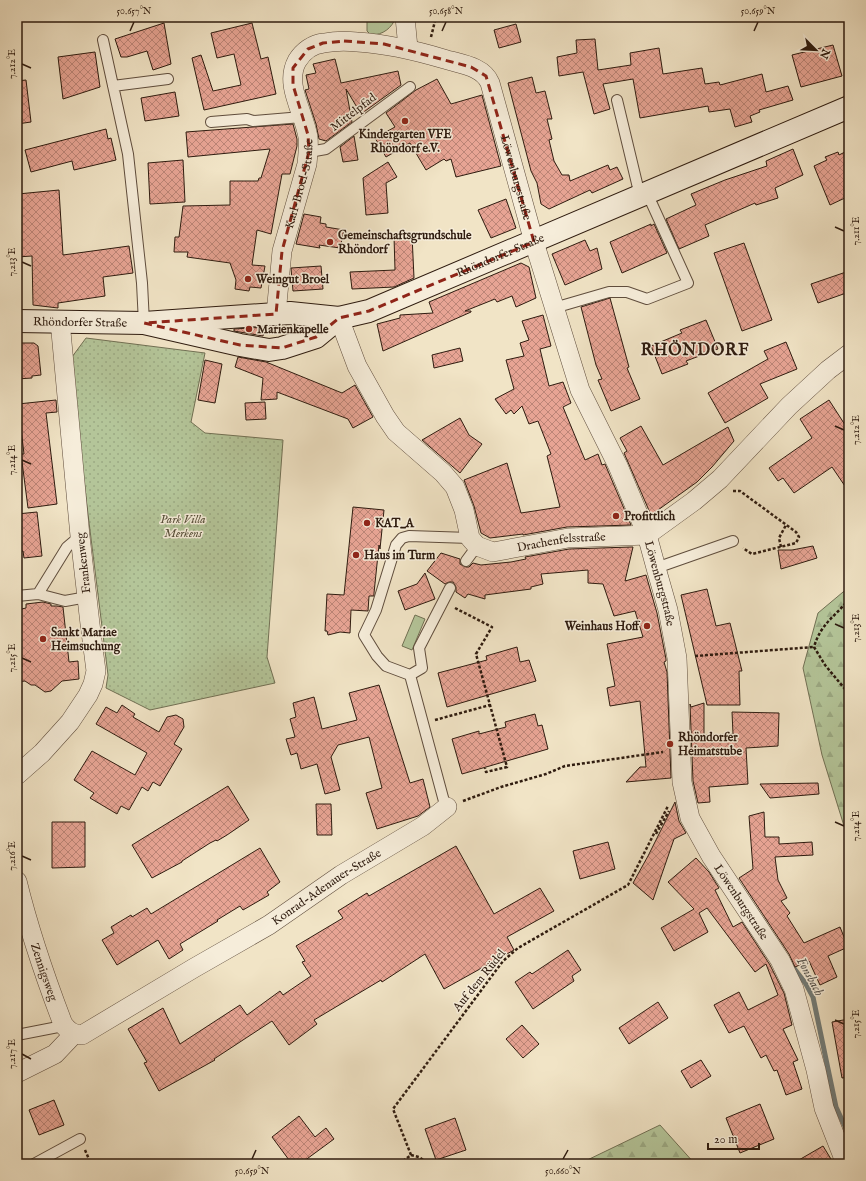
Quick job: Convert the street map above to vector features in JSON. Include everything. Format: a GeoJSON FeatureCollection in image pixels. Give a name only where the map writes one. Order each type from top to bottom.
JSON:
{"type":"FeatureCollection","features":[{"type":"Feature","properties":{"kind":"main road","name":"Rhöndorfer Straße"},"geometry":{"type":"LineString","coordinates":[[17,321],[144,323],[283,313],[339,318],[369,311],[849,107]]}},
{"type":"Feature","properties":{"kind":"main road"},"geometry":{"type":"LineString","coordinates":[[283,313],[297,317],[302,327],[303,335],[296,343]]}},
{"type":"Feature","properties":{"kind":"main road","name":"Rhöndorfer Straße"},"geometry":{"type":"LineString","coordinates":[[144,323],[240,345],[269,350],[282,348],[316,337],[339,318]]}},
{"type":"Feature","properties":{"kind":"street"},"geometry":{"type":"LineString","coordinates":[[405,17],[408,48]]}},
{"type":"Feature","properties":{"kind":"street","name":"Karl-Broel-Straße"},"geometry":{"type":"LineString","coordinates":[[283,313],[282,251],[307,164],[309,152],[308,135],[292,85],[294,68],[298,59],[308,49],[323,43],[344,41],[384,44],[408,48]]}},
{"type":"Feature","properties":{"kind":"street","name":"Löwenburgstraße"},"geometry":{"type":"LineString","coordinates":[[408,48],[471,67],[486,76],[490,83],[534,242],[580,390],[618,466],[647,534],[668,610],[678,658],[683,784],[690,818],[711,856],[780,960],[794,989],[816,1070],[824,1108],[844,1159],[848,1164]]}},
{"type":"Feature","properties":{"kind":"street"},"geometry":{"type":"LineString","coordinates":[[339,318],[358,366],[385,416],[396,432],[443,473],[455,487],[474,542]]}},
{"type":"Feature","properties":{"kind":"street","name":"Frankenweg"},"geometry":{"type":"LineString","coordinates":[[17,775],[42,753],[70,722],[93,684],[96,671],[80,536],[60,321]]}},
{"type":"Feature","properties":{"kind":"street"},"geometry":{"type":"LineString","coordinates":[[647,534],[694,501],[720,479],[789,406],[828,370],[849,354]]}},
{"type":"Feature","properties":{"kind":"street","name":"Drachenfelsstraße"},"geometry":{"type":"LineString","coordinates":[[474,542],[493,552],[568,538],[647,534]]}},
{"type":"Feature","properties":{"kind":"street","name":"Konrad-Adenauer-Straße"},"geometry":{"type":"LineString","coordinates":[[69,1029],[82,1035],[91,1031],[194,968],[269,925],[341,875],[422,826],[447,806]]}},
{"type":"Feature","properties":{"kind":"street","name":"Zennigsweg"},"geometry":{"type":"LineString","coordinates":[[17,882],[43,972],[69,1029]]}},
{"type":"Feature","properties":{"kind":"street"},"geometry":{"type":"LineString","coordinates":[[17,1073],[55,1054],[69,1029]]}},
{"type":"Feature","properties":{"kind":"lane"},"geometry":{"type":"LineString","coordinates":[[103,40],[128,154],[142,283],[144,323]]}},
{"type":"Feature","properties":{"kind":"lane"},"geometry":{"type":"LineString","coordinates":[[113,86],[168,79]]}},
{"type":"Feature","properties":{"kind":"lane","name":"Mittelpfad"},"geometry":{"type":"LineString","coordinates":[[309,152],[326,149],[410,86]]}},
{"type":"Feature","properties":{"kind":"lane"},"geometry":{"type":"LineString","coordinates":[[554,308],[609,292],[627,292],[647,299],[688,283],[644,195],[617,100]]}},
{"type":"Feature","properties":{"kind":"lane"},"geometry":{"type":"LineString","coordinates":[[211,122],[247,119],[253,121],[302,116]]}},
{"type":"Feature","properties":{"kind":"lane"},"geometry":{"type":"LineString","coordinates":[[38,594],[67,547],[80,536]]}},
{"type":"Feature","properties":{"kind":"lane"},"geometry":{"type":"LineString","coordinates":[[410,675],[386,666],[377,656],[364,635],[376,610],[396,545],[402,538],[409,536],[474,542],[466,561]]}},
{"type":"Feature","properties":{"kind":"lane"},"geometry":{"type":"LineString","coordinates":[[656,568],[733,541]]}},
{"type":"Feature","properties":{"kind":"lane"},"geometry":{"type":"LineString","coordinates":[[410,675],[422,668],[419,648],[450,588]]}},
{"type":"Feature","properties":{"kind":"lane"},"geometry":{"type":"LineString","coordinates":[[17,596],[38,594],[65,601],[87,597]]}},
{"type":"Feature","properties":{"kind":"lane"},"geometry":{"type":"LineString","coordinates":[[410,675],[422,723],[445,804],[447,806]]}},
{"type":"Feature","properties":{"kind":"lane"},"geometry":{"type":"LineString","coordinates":[[17,1035],[58,1027],[69,1029]]}},
{"type":"Feature","properties":{"kind":"lane"},"geometry":{"type":"LineString","coordinates":[[34,1164],[80,1139]]}},
{"type":"Feature","properties":{"kind":"path"},"geometry":{"type":"LineString","coordinates":[[733,541],[752,554],[796,543],[799,538],[796,532],[740,491]]}},
{"type":"Feature","properties":{"kind":"path"},"geometry":{"type":"LineString","coordinates":[[781,547],[779,538],[786,526]]}},
{"type":"Feature","properties":{"kind":"path"},"geometry":{"type":"LineString","coordinates":[[849,599],[825,624],[817,636],[814,647],[825,665],[849,694]]}},
{"type":"Feature","properties":{"kind":"path"},"geometry":{"type":"LineString","coordinates":[[443,602],[492,627],[476,654],[507,767],[486,772],[485,768]]}},
{"type":"Feature","properties":{"kind":"path"},"geometry":{"type":"LineString","coordinates":[[678,658],[814,647]]}},
{"type":"Feature","properties":{"kind":"path"},"geometry":{"type":"LineString","coordinates":[[422,723],[490,705]]}},
{"type":"Feature","properties":{"kind":"path"},"geometry":{"type":"LineString","coordinates":[[447,806],[501,787],[546,774],[565,766],[658,753]]}},
{"type":"Feature","properties":{"kind":"path","name":"Auf dem Rüdel"},"geometry":{"type":"LineString","coordinates":[[412,1154],[392,1109],[503,961],[518,948],[628,885],[640,860],[683,784]]}},
{"type":"Feature","properties":{"kind":"path","name":"Auf dem Rüdel"},"geometry":{"type":"LineString","coordinates":[[640,860],[683,784]]}},
{"type":"Feature","properties":{"kind":"path"},"geometry":{"type":"LineString","coordinates":[[399,1164],[412,1154],[419,1156],[429,1164]]}},
{"type":"Feature","properties":{"kind":"highlighted area"},"geometry":{"type":"Polygon","coordinates":[[[344,41],[384,44],[471,67],[486,76],[534,242],[369,311],[339,318],[316,337],[282,348],[240,345],[144,323],[276,314],[282,251],[309,152],[308,135],[293,85],[293,68],[308,49],[323,43],[344,41]]]}},
{"type":"Feature","properties":{"kind":"green space"},"geometry":{"type":"Polygon","coordinates":[[[367,17],[396,17],[389,28],[379,34],[371,35],[367,31],[367,17]]]}},
{"type":"Feature","properties":{"kind":"green space","name":"Park Villa Merkens"},"geometry":{"type":"Polygon","coordinates":[[[86,338],[205,353],[191,422],[205,433],[283,440],[267,657],[275,683],[150,710],[106,688],[108,675],[69,361],[86,338]]]}},
{"type":"Feature","properties":{"kind":"green space"},"geometry":{"type":"Polygon","coordinates":[[[849,587],[849,842],[822,755],[803,668],[818,613],[849,587]]]}},
{"type":"Feature","properties":{"kind":"green space"},"geometry":{"type":"Polygon","coordinates":[[[415,615],[425,619],[412,650],[402,646],[415,615]]]}},
{"type":"Feature","properties":{"kind":"green space"},"geometry":{"type":"Polygon","coordinates":[[[660,1125],[695,1164],[579,1164],[660,1125]]]}},
{"type":"Feature","properties":{"kind":"building"},"geometry":{"type":"Polygon","coordinates":[[[164,23],[171,64],[153,70],[147,51],[127,57],[121,57],[115,39],[164,23]]]}},
{"type":"Feature","properties":{"kind":"building"},"geometry":{"type":"Polygon","coordinates":[[[252,23],[261,59],[268,57],[276,94],[204,110],[192,58],[201,55],[213,91],[241,85],[234,54],[217,58],[211,33],[252,23]]]}},
{"type":"Feature","properties":{"kind":"building"},"geometry":{"type":"Polygon","coordinates":[[[516,24],[521,42],[499,48],[494,30],[516,24]]]}},
{"type":"Feature","properties":{"kind":"building"},"geometry":{"type":"Polygon","coordinates":[[[595,39],[598,70],[631,65],[630,53],[659,48],[663,74],[702,68],[705,84],[719,82],[720,85],[762,74],[766,92],[788,86],[793,100],[759,110],[760,112],[750,116],[752,122],[735,127],[730,109],[709,112],[708,106],[640,118],[633,79],[603,84],[610,109],[594,114],[583,72],[559,76],[557,57],[577,53],[576,40],[595,39]]]}},
{"type":"Feature","properties":{"kind":"building"},"geometry":{"type":"Polygon","coordinates":[[[833,45],[842,76],[801,87],[792,55],[833,45]]]}},
{"type":"Feature","properties":{"kind":"building"},"geometry":{"type":"Polygon","coordinates":[[[95,52],[100,87],[63,99],[58,57],[95,52]]]}},
{"type":"Feature","properties":{"kind":"building"},"geometry":{"type":"Polygon","coordinates":[[[335,59],[341,83],[398,71],[401,85],[361,114],[346,89],[352,122],[326,141],[319,139],[316,124],[305,90],[309,89],[306,75],[316,73],[313,64],[335,59]]]}},
{"type":"Feature","properties":{"kind":"building"},"geometry":{"type":"Polygon","coordinates":[[[532,77],[536,93],[545,91],[552,119],[547,119],[552,139],[549,140],[554,161],[562,175],[569,175],[570,181],[608,165],[610,170],[617,167],[623,179],[592,193],[590,190],[549,209],[541,204],[537,183],[531,171],[508,83],[532,77]]]}},
{"type":"Feature","properties":{"kind":"building"},"geometry":{"type":"Polygon","coordinates":[[[437,79],[451,104],[482,95],[501,166],[456,177],[451,159],[446,161],[444,159],[426,170],[410,143],[386,157],[375,138],[395,127],[386,113],[416,90],[437,79]]]}},
{"type":"Feature","properties":{"kind":"building"},"geometry":{"type":"Polygon","coordinates":[[[26,80],[31,122],[17,124],[17,81],[26,80]]]}},
{"type":"Feature","properties":{"kind":"building"},"geometry":{"type":"Polygon","coordinates":[[[175,92],[179,116],[145,121],[141,98],[175,92]]]}},
{"type":"Feature","properties":{"kind":"building"},"geometry":{"type":"Polygon","coordinates":[[[293,124],[297,139],[297,146],[290,174],[282,174],[271,234],[257,230],[252,265],[265,266],[261,288],[250,287],[249,291],[235,289],[236,280],[230,263],[187,257],[188,252],[174,252],[175,237],[179,237],[183,206],[230,205],[230,181],[258,181],[259,178],[261,178],[270,149],[188,157],[186,132],[293,124]]]}},
{"type":"Feature","properties":{"kind":"building"},"geometry":{"type":"Polygon","coordinates":[[[106,129],[108,139],[111,138],[116,160],[74,170],[72,161],[31,172],[25,150],[106,129]]]}},
{"type":"Feature","properties":{"kind":"building"},"geometry":{"type":"Polygon","coordinates":[[[354,136],[358,160],[343,162],[340,147],[354,136]]]}},
{"type":"Feature","properties":{"kind":"building"},"geometry":{"type":"Polygon","coordinates":[[[793,149],[803,175],[775,188],[778,198],[756,205],[755,203],[705,225],[709,236],[679,249],[666,219],[696,205],[691,194],[725,180],[767,166],[766,161],[793,149]]]}},
{"type":"Feature","properties":{"kind":"building"},"geometry":{"type":"Polygon","coordinates":[[[849,150],[849,188],[844,190],[847,197],[830,205],[814,166],[827,160],[825,157],[838,152],[839,155],[849,150]]]}},
{"type":"Feature","properties":{"kind":"building"},"geometry":{"type":"Polygon","coordinates":[[[183,160],[185,202],[150,204],[148,163],[183,160]]]}},
{"type":"Feature","properties":{"kind":"building"},"geometry":{"type":"Polygon","coordinates":[[[388,162],[397,177],[386,183],[388,213],[366,215],[363,178],[388,162]]]}},
{"type":"Feature","properties":{"kind":"building"},"geometry":{"type":"Polygon","coordinates":[[[59,190],[63,255],[129,246],[133,273],[103,277],[105,296],[58,303],[58,308],[33,305],[32,256],[17,257],[18,194],[59,190]]]}},
{"type":"Feature","properties":{"kind":"building"},"geometry":{"type":"Polygon","coordinates":[[[506,199],[516,228],[491,238],[478,210],[506,199]]]}},
{"type":"Feature","properties":{"kind":"building"},"geometry":{"type":"Polygon","coordinates":[[[304,214],[321,217],[320,223],[326,224],[326,227],[344,230],[340,248],[319,245],[320,248],[296,244],[304,214]]]}},
{"type":"Feature","properties":{"kind":"building"},"geometry":{"type":"Polygon","coordinates":[[[651,224],[651,226],[654,224],[667,253],[622,273],[610,242],[651,224]]]}},
{"type":"Feature","properties":{"kind":"building"},"geometry":{"type":"Polygon","coordinates":[[[412,235],[414,278],[394,287],[352,289],[350,272],[395,270],[394,236],[412,235]]]}},
{"type":"Feature","properties":{"kind":"building"},"geometry":{"type":"Polygon","coordinates":[[[585,240],[590,251],[597,248],[602,269],[565,285],[552,254],[585,240]]]}},
{"type":"Feature","properties":{"kind":"building"},"geometry":{"type":"Polygon","coordinates":[[[744,243],[772,320],[742,331],[714,253],[744,243]]]}},
{"type":"Feature","properties":{"kind":"building"},"geometry":{"type":"Polygon","coordinates":[[[521,263],[529,267],[536,298],[516,307],[512,296],[497,302],[495,299],[465,311],[471,312],[383,351],[377,324],[400,318],[400,315],[433,313],[429,302],[521,263]]]}},
{"type":"Feature","properties":{"kind":"building"},"geometry":{"type":"Polygon","coordinates":[[[321,266],[323,289],[293,291],[291,268],[321,266]]]}},
{"type":"Feature","properties":{"kind":"building"},"geometry":{"type":"Polygon","coordinates":[[[849,271],[849,292],[818,303],[811,284],[849,271]]]}},
{"type":"Feature","properties":{"kind":"building"},"geometry":{"type":"Polygon","coordinates":[[[610,298],[629,367],[627,368],[640,399],[611,411],[598,380],[602,379],[596,365],[581,307],[610,298]]]}},
{"type":"Feature","properties":{"kind":"building"},"geometry":{"type":"Polygon","coordinates":[[[543,315],[551,346],[540,349],[549,386],[563,382],[571,403],[563,407],[585,460],[598,454],[602,465],[605,464],[631,525],[567,527],[523,535],[490,538],[481,533],[474,506],[464,480],[507,463],[521,513],[560,507],[547,456],[551,454],[538,421],[529,424],[522,406],[514,414],[511,410],[506,414],[495,399],[514,389],[506,360],[524,356],[520,343],[529,340],[522,321],[543,315]]]}},
{"type":"Feature","properties":{"kind":"building"},"geometry":{"type":"Polygon","coordinates":[[[706,320],[718,349],[686,361],[688,364],[662,374],[651,346],[682,333],[680,330],[706,320]]]}},
{"type":"Feature","properties":{"kind":"building"},"geometry":{"type":"Polygon","coordinates":[[[265,327],[263,336],[234,331],[234,329],[265,327]]]}},
{"type":"Feature","properties":{"kind":"building"},"geometry":{"type":"Polygon","coordinates":[[[786,342],[797,369],[760,384],[768,398],[725,423],[708,393],[768,359],[764,351],[786,342]]]}},
{"type":"Feature","properties":{"kind":"building"},"geometry":{"type":"Polygon","coordinates":[[[17,343],[34,343],[38,346],[41,375],[32,376],[32,378],[17,379],[17,343]]]}},
{"type":"Feature","properties":{"kind":"building"},"geometry":{"type":"Polygon","coordinates":[[[460,348],[463,361],[434,368],[432,355],[460,348]]]}},
{"type":"Feature","properties":{"kind":"building"},"geometry":{"type":"Polygon","coordinates":[[[238,357],[266,362],[342,393],[355,385],[373,417],[353,428],[348,419],[277,392],[277,399],[261,400],[263,378],[235,367],[238,357]]]}},
{"type":"Feature","properties":{"kind":"building"},"geometry":{"type":"Polygon","coordinates":[[[205,360],[222,364],[215,403],[198,400],[205,360]]]}},
{"type":"Feature","properties":{"kind":"building"},"geometry":{"type":"Polygon","coordinates":[[[56,400],[57,412],[46,413],[57,504],[28,508],[21,454],[24,454],[18,404],[56,400]]]}},
{"type":"Feature","properties":{"kind":"building"},"geometry":{"type":"Polygon","coordinates":[[[829,400],[849,431],[849,492],[832,467],[794,493],[783,478],[778,481],[769,468],[812,438],[800,419],[829,400]]]}},
{"type":"Feature","properties":{"kind":"building"},"geometry":{"type":"Polygon","coordinates":[[[265,402],[266,419],[246,420],[245,403],[265,402]]]}},
{"type":"Feature","properties":{"kind":"building"},"geometry":{"type":"Polygon","coordinates":[[[460,418],[469,435],[482,444],[460,473],[422,440],[460,418]]]}},
{"type":"Feature","properties":{"kind":"building"},"geometry":{"type":"Polygon","coordinates":[[[641,426],[663,465],[728,427],[734,441],[697,482],[651,515],[624,453],[627,451],[620,438],[641,426]]]}},
{"type":"Feature","properties":{"kind":"building"},"geometry":{"type":"Polygon","coordinates":[[[353,507],[384,510],[374,596],[369,596],[368,611],[351,610],[350,633],[340,632],[328,635],[327,631],[325,631],[327,594],[344,595],[353,507]]]}},
{"type":"Feature","properties":{"kind":"building"},"geometry":{"type":"Polygon","coordinates":[[[37,512],[42,556],[24,558],[23,551],[17,552],[17,514],[37,512]]]}},
{"type":"Feature","properties":{"kind":"building"},"geometry":{"type":"Polygon","coordinates":[[[813,546],[817,558],[781,569],[778,550],[792,550],[813,546]]]}},
{"type":"Feature","properties":{"kind":"building"},"geometry":{"type":"Polygon","coordinates":[[[633,547],[625,581],[646,575],[657,613],[666,659],[664,662],[667,672],[671,778],[626,782],[640,767],[646,767],[640,701],[610,706],[607,688],[615,686],[607,644],[643,637],[635,611],[614,616],[603,584],[588,583],[588,570],[541,574],[543,584],[531,587],[531,589],[485,595],[485,599],[468,594],[465,598],[456,592],[456,587],[453,582],[445,584],[427,571],[441,553],[460,559],[460,564],[469,567],[473,563],[481,565],[511,562],[526,559],[525,557],[569,549],[633,547]]]}},
{"type":"Feature","properties":{"kind":"building"},"geometry":{"type":"Polygon","coordinates":[[[425,573],[435,599],[405,610],[398,591],[417,584],[425,573]]]}},
{"type":"Feature","properties":{"kind":"building"},"geometry":{"type":"Polygon","coordinates":[[[707,589],[716,626],[730,623],[742,671],[739,671],[740,705],[707,705],[681,595],[707,589]]]}},
{"type":"Feature","properties":{"kind":"building","name":"Sankt Mariae Heimsuchung"},"geometry":{"type":"Polygon","coordinates":[[[43,602],[51,604],[51,606],[63,607],[69,662],[78,661],[79,679],[62,681],[51,691],[45,692],[35,685],[31,685],[25,681],[17,682],[17,668],[22,667],[17,610],[26,608],[26,604],[43,602]]]}},
{"type":"Feature","properties":{"kind":"building"},"geometry":{"type":"Polygon","coordinates":[[[517,647],[520,662],[529,660],[536,681],[447,707],[438,673],[487,660],[486,656],[517,647]]]}},
{"type":"Feature","properties":{"kind":"building"},"geometry":{"type":"Polygon","coordinates":[[[379,685],[410,783],[423,779],[430,807],[418,816],[377,829],[366,793],[382,788],[369,737],[338,745],[331,757],[340,790],[325,794],[317,764],[301,769],[297,753],[291,755],[286,739],[295,737],[290,719],[296,717],[293,703],[314,697],[322,729],[357,720],[349,693],[379,685]]]}},
{"type":"Feature","properties":{"kind":"building"},"geometry":{"type":"Polygon","coordinates":[[[704,703],[704,735],[733,734],[732,712],[779,713],[778,746],[746,748],[748,784],[709,787],[710,802],[698,803],[693,781],[690,704],[691,707],[704,703]]]}},
{"type":"Feature","properties":{"kind":"building"},"geometry":{"type":"Polygon","coordinates":[[[122,705],[135,714],[133,717],[159,732],[167,717],[176,715],[183,719],[184,727],[174,744],[182,749],[160,786],[153,782],[148,791],[142,787],[129,810],[121,806],[117,814],[90,798],[94,793],[74,780],[92,751],[135,775],[147,753],[96,724],[106,707],[117,713],[122,705]]]}},
{"type":"Feature","properties":{"kind":"building"},"geometry":{"type":"Polygon","coordinates":[[[535,714],[538,726],[542,725],[548,749],[462,774],[452,739],[479,731],[479,734],[506,727],[505,722],[535,714]]]}},
{"type":"Feature","properties":{"kind":"building"},"geometry":{"type":"Polygon","coordinates":[[[818,783],[819,794],[770,798],[760,784],[818,783]]]}},
{"type":"Feature","properties":{"kind":"building"},"geometry":{"type":"Polygon","coordinates":[[[228,786],[249,820],[217,841],[216,840],[210,843],[182,862],[152,878],[132,845],[228,786]]]}},
{"type":"Feature","properties":{"kind":"building"},"geometry":{"type":"Polygon","coordinates":[[[675,802],[679,821],[686,833],[674,839],[653,900],[633,883],[675,802]]]}},
{"type":"Feature","properties":{"kind":"building"},"geometry":{"type":"Polygon","coordinates":[[[316,804],[331,804],[332,835],[317,835],[316,804]]]}},
{"type":"Feature","properties":{"kind":"building"},"geometry":{"type":"Polygon","coordinates":[[[764,812],[765,837],[779,837],[779,844],[812,842],[813,855],[775,857],[778,880],[787,898],[781,901],[790,913],[787,916],[804,943],[840,927],[848,947],[828,956],[837,977],[820,985],[809,961],[795,967],[789,954],[739,878],[753,869],[749,816],[764,812]]]}},
{"type":"Feature","properties":{"kind":"building"},"geometry":{"type":"Polygon","coordinates":[[[52,822],[85,822],[85,867],[52,868],[52,822]]]}},
{"type":"Feature","properties":{"kind":"building"},"geometry":{"type":"Polygon","coordinates":[[[608,842],[615,869],[580,879],[573,851],[608,842]]]}},
{"type":"Feature","properties":{"kind":"building"},"geometry":{"type":"Polygon","coordinates":[[[456,846],[494,914],[540,888],[554,911],[507,937],[514,950],[444,989],[425,954],[382,982],[381,980],[314,1020],[317,1024],[289,1045],[272,1021],[214,1059],[215,1060],[159,1091],[144,1063],[147,1062],[128,1029],[163,1008],[180,1044],[240,1005],[247,1015],[280,991],[283,995],[311,976],[302,962],[305,961],[296,946],[343,918],[338,911],[367,893],[369,896],[456,846]]]}},
{"type":"Feature","properties":{"kind":"building"},"geometry":{"type":"Polygon","coordinates":[[[260,848],[280,882],[267,892],[269,895],[243,910],[240,906],[217,920],[218,921],[180,944],[183,950],[169,959],[158,940],[117,965],[102,940],[114,933],[111,927],[131,915],[132,917],[147,908],[151,914],[260,848]]]}},
{"type":"Feature","properties":{"kind":"building"},"geometry":{"type":"Polygon","coordinates":[[[696,858],[709,872],[719,888],[715,890],[733,927],[742,922],[770,965],[784,993],[792,1025],[783,1029],[798,1060],[793,1062],[802,1089],[786,1095],[777,1070],[774,1071],[766,1055],[761,1058],[744,1026],[729,1033],[714,1005],[739,992],[748,1010],[778,995],[766,964],[755,972],[707,908],[699,913],[708,932],[674,951],[661,928],[694,909],[668,882],[696,858]]]}},
{"type":"Feature","properties":{"kind":"building"},"geometry":{"type":"Polygon","coordinates":[[[568,950],[581,970],[572,976],[574,981],[533,1009],[515,982],[530,972],[532,974],[568,950]]]}},
{"type":"Feature","properties":{"kind":"building"},"geometry":{"type":"Polygon","coordinates":[[[658,1002],[668,1018],[629,1044],[619,1028],[658,1002]]]}},
{"type":"Feature","properties":{"kind":"building"},"geometry":{"type":"Polygon","coordinates":[[[849,1019],[849,1077],[842,1078],[832,1022],[849,1019]]]}},
{"type":"Feature","properties":{"kind":"building"},"geometry":{"type":"Polygon","coordinates":[[[522,1025],[539,1044],[523,1058],[506,1039],[522,1025]]]}},
{"type":"Feature","properties":{"kind":"building"},"geometry":{"type":"Polygon","coordinates":[[[701,1060],[711,1076],[691,1088],[681,1071],[701,1060]]]}},
{"type":"Feature","properties":{"kind":"building"},"geometry":{"type":"Polygon","coordinates":[[[54,1100],[64,1125],[39,1135],[29,1110],[54,1100]]]}},
{"type":"Feature","properties":{"kind":"building"},"geometry":{"type":"Polygon","coordinates":[[[760,1104],[774,1139],[740,1153],[726,1118],[760,1104]]]}},
{"type":"Feature","properties":{"kind":"building"},"geometry":{"type":"Polygon","coordinates":[[[299,1116],[315,1137],[326,1128],[334,1139],[300,1164],[292,1164],[272,1137],[299,1116]]]}},
{"type":"Feature","properties":{"kind":"building"},"geometry":{"type":"Polygon","coordinates":[[[455,1118],[466,1150],[436,1160],[425,1129],[455,1118]]]}},
{"type":"Feature","properties":{"kind":"building"},"geometry":{"type":"Polygon","coordinates":[[[823,1146],[834,1164],[792,1164],[823,1146]]]}},
{"type":"Feature","properties":{"kind":"waterway","name":"Fonsbach"},"geometry":{"type":"LineString","coordinates":[[793,967],[806,984],[813,997],[836,1107],[849,1135]]}},
{"type":"Feature","properties":{"kind":"place","name":"Kindergarten VFE Rhöndorf e.V."},"geometry":{"type":"Point","coordinates":[405,121]}},
{"type":"Feature","properties":{"kind":"place","name":"Gemeinschaftsgrundschule Rhöndorf"},"geometry":{"type":"Point","coordinates":[330,242]}},
{"type":"Feature","properties":{"kind":"place","name":"Weingut Broel"},"geometry":{"type":"Point","coordinates":[248,279]}},
{"type":"Feature","properties":{"kind":"place","name":"Marienkapelle"},"geometry":{"type":"Point","coordinates":[249,329]}},
{"type":"Feature","properties":{"kind":"place","name":"Profittlich"},"geometry":{"type":"Point","coordinates":[616,516]}},
{"type":"Feature","properties":{"kind":"place","name":"KAT_A"},"geometry":{"type":"Point","coordinates":[367,523]}},
{"type":"Feature","properties":{"kind":"place","name":"Haus im Turm"},"geometry":{"type":"Point","coordinates":[356,555]}},
{"type":"Feature","properties":{"kind":"place","name":"Weinhaus Hoff"},"geometry":{"type":"Point","coordinates":[647,626]}},
{"type":"Feature","properties":{"kind":"place","name":"Sankt Mariae Heimsuchung"},"geometry":{"type":"Point","coordinates":[43,639]}},
{"type":"Feature","properties":{"kind":"place","name":"Rhöndorfer Heimatstube"},"geometry":{"type":"Point","coordinates":[670,744]}},
{"type":"Feature","properties":{"kind":"district","name":"RHÖNDORF"},"geometry":{"type":"Point","coordinates":[695,349]}}]}
